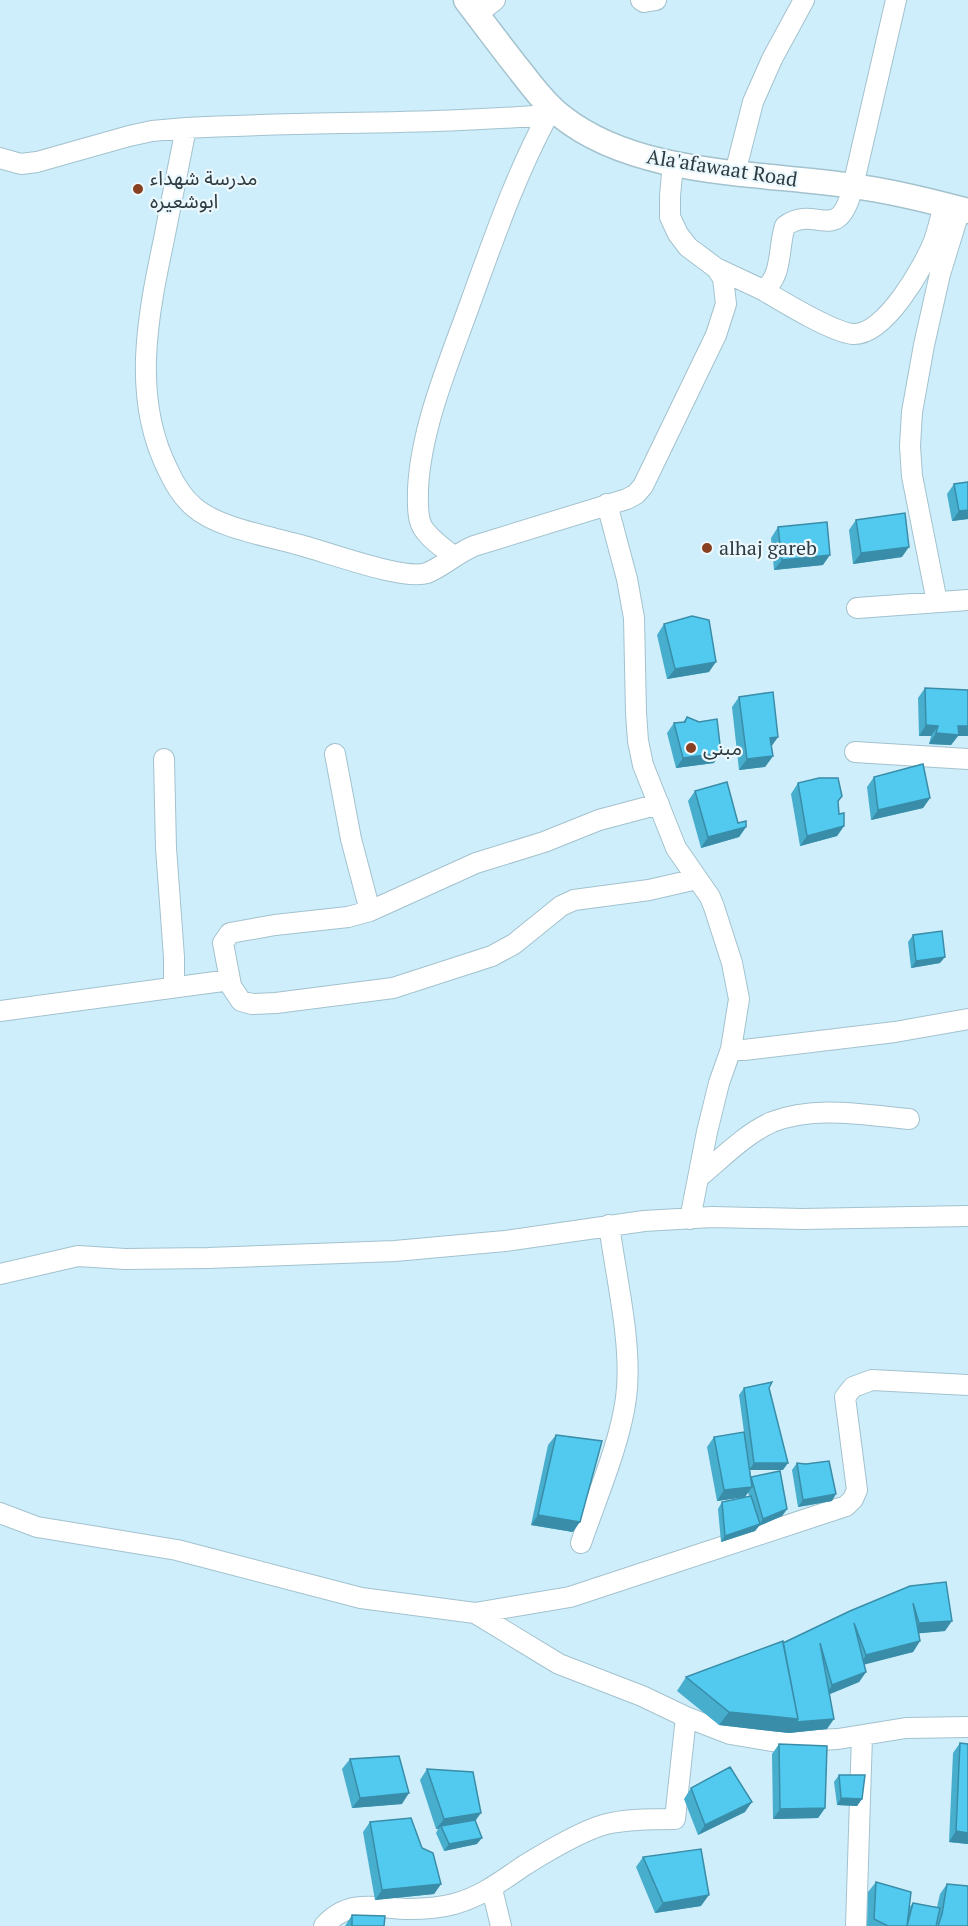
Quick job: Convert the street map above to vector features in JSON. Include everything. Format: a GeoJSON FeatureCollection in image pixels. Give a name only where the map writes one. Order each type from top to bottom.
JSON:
{"type":"FeatureCollection","features":[{"type":"Feature","properties":{"kind":"street"},"geometry":{"type":"LineString","coordinates":[[641,0],[644,2],[656,0]]}},
{"type":"Feature","properties":{"kind":"street"},"geometry":{"type":"LineString","coordinates":[[735,173],[753,102],[772,59],[804,0]]}},
{"type":"Feature","properties":{"kind":"street"},"geometry":{"type":"LineString","coordinates":[[763,290],[770,286],[774,278],[785,226],[792,221],[832,220],[840,217],[850,201],[896,0]]}},
{"type":"Feature","properties":{"kind":"street","name":"Ala'afawaat Road"},"geometry":{"type":"LineString","coordinates":[[479,5],[553,115],[593,138],[673,163],[735,173],[854,186],[957,209]]}},
{"type":"Feature","properties":{"kind":"street"},"geometry":{"type":"LineString","coordinates":[[0,158],[21,164],[37,162],[129,136],[186,128],[251,124],[462,121],[553,115]]}},
{"type":"Feature","properties":{"kind":"street"},"geometry":{"type":"LineString","coordinates":[[454,557],[420,524],[419,470],[428,430],[465,320],[529,150],[553,115]]}},
{"type":"Feature","properties":{"kind":"street"},"geometry":{"type":"LineString","coordinates":[[186,128],[150,305],[145,370],[146,393],[161,456],[178,487],[195,508],[210,518],[264,536],[325,551],[401,574],[416,576],[428,573],[474,546],[627,499],[636,494],[643,486],[716,335],[726,304],[723,278],[716,267]]}},
{"type":"Feature","properties":{"kind":"street"},"geometry":{"type":"LineString","coordinates":[[673,163],[670,217],[678,234],[688,247],[716,267],[850,334],[860,334],[870,330],[898,302],[924,262],[934,240],[957,209]]}},
{"type":"Feature","properties":{"kind":"street"},"geometry":{"type":"LineString","coordinates":[[937,602],[912,476],[910,446],[912,412],[924,345],[957,209]]}},
{"type":"Feature","properties":{"kind":"street"},"geometry":{"type":"LineString","coordinates":[[607,504],[627,579],[634,618],[638,741],[643,765],[676,848],[710,897],[732,963],[739,999],[731,1049],[714,1103],[690,1219]]}},
{"type":"Feature","properties":{"kind":"street"},"geometry":{"type":"LineString","coordinates":[[857,608],[968,600]]}},
{"type":"Feature","properties":{"kind":"street"},"geometry":{"type":"LineString","coordinates":[[855,752],[968,759]]}},
{"type":"Feature","properties":{"kind":"street"},"geometry":{"type":"LineString","coordinates":[[335,754],[351,839],[370,910]]}},
{"type":"Feature","properties":{"kind":"street"},"geometry":{"type":"LineString","coordinates":[[164,759],[166,848],[174,987]]}},
{"type":"Feature","properties":{"kind":"street"},"geometry":{"type":"LineString","coordinates":[[659,804],[600,820],[544,842],[476,863],[370,910],[348,917],[275,925],[230,933],[224,944],[231,986],[241,1001],[252,1004],[393,988],[492,956],[514,944],[561,906],[574,900],[648,890],[697,879]]}},
{"type":"Feature","properties":{"kind":"street"},"geometry":{"type":"LineString","coordinates":[[0,1011],[230,980]]}},
{"type":"Feature","properties":{"kind":"street"},"geometry":{"type":"LineString","coordinates":[[731,1049],[744,1050],[895,1032],[968,1019]]}},
{"type":"Feature","properties":{"kind":"street"},"geometry":{"type":"LineString","coordinates":[[699,1177],[753,1133],[772,1122],[790,1117],[816,1113],[849,1113],[909,1119]]}},
{"type":"Feature","properties":{"kind":"street"},"geometry":{"type":"LineString","coordinates":[[0,1274],[78,1256],[125,1259],[220,1258],[395,1251],[505,1241],[644,1221],[712,1216],[813,1219],[968,1216]]}},
{"type":"Feature","properties":{"kind":"street"},"geometry":{"type":"LineString","coordinates":[[581,1544],[618,1433],[626,1399],[628,1360],[609,1225]]}},
{"type":"Feature","properties":{"kind":"street"},"geometry":{"type":"LineString","coordinates":[[0,1513],[37,1527],[177,1550],[361,1598],[475,1614],[570,1597],[846,1506],[853,1499],[857,1490],[845,1397],[853,1387],[872,1380],[968,1385]]}},
{"type":"Feature","properties":{"kind":"street"},"geometry":{"type":"LineString","coordinates":[[475,1614],[559,1664],[642,1696],[686,1717],[730,1734],[778,1742],[800,1742],[862,1736],[906,1728],[968,1727]]}},
{"type":"Feature","properties":{"kind":"street"},"geometry":{"type":"LineString","coordinates":[[324,1926],[338,1913],[351,1908],[438,1907],[469,1900],[492,1889],[537,1858],[593,1829],[609,1823],[675,1819],[686,1717]]}},
{"type":"Feature","properties":{"kind":"street"},"geometry":{"type":"LineString","coordinates":[[856,1926],[862,1736]]}},
{"type":"Feature","properties":{"kind":"street"},"geometry":{"type":"LineString","coordinates":[[492,1889],[501,1926]]}},
{"type":"Feature","properties":{"kind":"building"},"geometry":{"type":"Polygon","coordinates":[[[968,482],[968,510],[959,511],[954,484],[968,482]]]}},
{"type":"Feature","properties":{"kind":"building"},"geometry":{"type":"Polygon","coordinates":[[[905,513],[909,547],[861,553],[856,520],[905,513]]]}},
{"type":"Feature","properties":{"kind":"building"},"geometry":{"type":"Polygon","coordinates":[[[827,522],[830,555],[782,560],[778,527],[827,522]]]}},
{"type":"Feature","properties":{"kind":"building"},"geometry":{"type":"Polygon","coordinates":[[[692,616],[709,620],[716,662],[675,669],[664,624],[692,616]]]}},
{"type":"Feature","properties":{"kind":"building"},"geometry":{"type":"Polygon","coordinates":[[[925,688],[968,690],[968,726],[958,726],[959,735],[936,733],[938,726],[926,725],[925,688]]]}},
{"type":"Feature","properties":{"kind":"building"},"geometry":{"type":"Polygon","coordinates":[[[773,692],[778,737],[770,738],[773,756],[747,759],[739,697],[773,692]]]}},
{"type":"Feature","properties":{"kind":"building"},"geometry":{"type":"Polygon","coordinates":[[[687,717],[699,722],[717,719],[721,753],[683,758],[674,723],[685,722],[687,717]]]}},
{"type":"Feature","properties":{"kind":"building"},"geometry":{"type":"Polygon","coordinates":[[[923,764],[930,798],[878,810],[874,777],[923,764]]]}},
{"type":"Feature","properties":{"kind":"building"},"geometry":{"type":"Polygon","coordinates":[[[819,778],[838,778],[842,796],[838,801],[839,814],[844,813],[844,826],[807,836],[798,783],[819,778]]]}},
{"type":"Feature","properties":{"kind":"building"},"geometry":{"type":"Polygon","coordinates":[[[727,782],[738,823],[746,821],[746,827],[708,837],[695,791],[727,782]]]}},
{"type":"Feature","properties":{"kind":"building"},"geometry":{"type":"Polygon","coordinates":[[[942,931],[945,957],[916,961],[913,935],[942,931]]]}},
{"type":"Feature","properties":{"kind":"building"},"geometry":{"type":"Polygon","coordinates":[[[772,1382],[769,1388],[788,1463],[754,1463],[744,1388],[772,1382]]]}},
{"type":"Feature","properties":{"kind":"building"},"geometry":{"type":"Polygon","coordinates":[[[744,1432],[752,1487],[724,1490],[714,1437],[744,1432]]]}},
{"type":"Feature","properties":{"kind":"building"},"geometry":{"type":"Polygon","coordinates":[[[556,1435],[602,1441],[580,1522],[538,1515],[556,1435]]]}},
{"type":"Feature","properties":{"kind":"building"},"geometry":{"type":"Polygon","coordinates":[[[829,1461],[836,1494],[803,1500],[797,1463],[829,1461]]]}},
{"type":"Feature","properties":{"kind":"building"},"geometry":{"type":"Polygon","coordinates":[[[780,1471],[787,1509],[763,1519],[751,1477],[780,1471]]]}},
{"type":"Feature","properties":{"kind":"building"},"geometry":{"type":"Polygon","coordinates":[[[751,1496],[760,1524],[725,1536],[722,1502],[751,1496]]]}},
{"type":"Feature","properties":{"kind":"building"},"geometry":{"type":"Polygon","coordinates":[[[946,1582],[952,1621],[919,1623],[913,1603],[920,1641],[866,1655],[854,1623],[866,1672],[832,1685],[820,1643],[834,1719],[796,1722],[798,1719],[783,1643],[910,1586],[946,1582]]]}},
{"type":"Feature","properties":{"kind":"building"},"geometry":{"type":"Polygon","coordinates":[[[783,1641],[798,1719],[729,1712],[686,1677],[783,1641]]]}},
{"type":"Feature","properties":{"kind":"building"},"geometry":{"type":"Polygon","coordinates":[[[960,1743],[968,1744],[968,1833],[956,1831],[960,1743]]]}},
{"type":"Feature","properties":{"kind":"building"},"geometry":{"type":"Polygon","coordinates":[[[779,1744],[827,1746],[825,1808],[780,1809],[779,1744]]]}},
{"type":"Feature","properties":{"kind":"building"},"geometry":{"type":"Polygon","coordinates":[[[399,1756],[409,1793],[360,1798],[350,1759],[399,1756]]]}},
{"type":"Feature","properties":{"kind":"building"},"geometry":{"type":"Polygon","coordinates":[[[730,1767],[752,1802],[705,1825],[691,1788],[730,1767]]]}},
{"type":"Feature","properties":{"kind":"building"},"geometry":{"type":"Polygon","coordinates":[[[427,1769],[473,1772],[481,1813],[444,1819],[427,1769]]]}},
{"type":"Feature","properties":{"kind":"building"},"geometry":{"type":"Polygon","coordinates":[[[839,1775],[865,1775],[862,1799],[841,1798],[839,1775]]]}},
{"type":"Feature","properties":{"kind":"building"},"geometry":{"type":"Polygon","coordinates":[[[411,1818],[422,1848],[433,1853],[441,1884],[382,1890],[370,1822],[411,1818]]]}},
{"type":"Feature","properties":{"kind":"building"},"geometry":{"type":"Polygon","coordinates":[[[475,1820],[482,1838],[449,1844],[441,1826],[475,1820]]]}},
{"type":"Feature","properties":{"kind":"building"},"geometry":{"type":"Polygon","coordinates":[[[701,1849],[709,1895],[663,1903],[643,1857],[701,1849]]]}},
{"type":"Feature","properties":{"kind":"building"},"geometry":{"type":"Polygon","coordinates":[[[876,1882],[911,1892],[907,1926],[888,1926],[874,1919],[876,1882]]]}},
{"type":"Feature","properties":{"kind":"building"},"geometry":{"type":"Polygon","coordinates":[[[947,1884],[968,1886],[968,1926],[938,1926],[947,1884]]]}},
{"type":"Feature","properties":{"kind":"building"},"geometry":{"type":"Polygon","coordinates":[[[913,1903],[940,1908],[936,1926],[907,1926],[913,1903]]]}},
{"type":"Feature","properties":{"kind":"building"},"geometry":{"type":"Polygon","coordinates":[[[352,1915],[385,1916],[384,1926],[352,1926],[352,1915]]]}},
{"type":"Feature","properties":{"kind":"place","name":"مدرسة شهداء ابوشعيره"},"geometry":{"type":"Point","coordinates":[138,189]}},
{"type":"Feature","properties":{"kind":"place","name":"alhaj gareb"},"geometry":{"type":"Point","coordinates":[707,548]}},
{"type":"Feature","properties":{"kind":"place","name":"مبنى"},"geometry":{"type":"Point","coordinates":[691,748]}}]}
